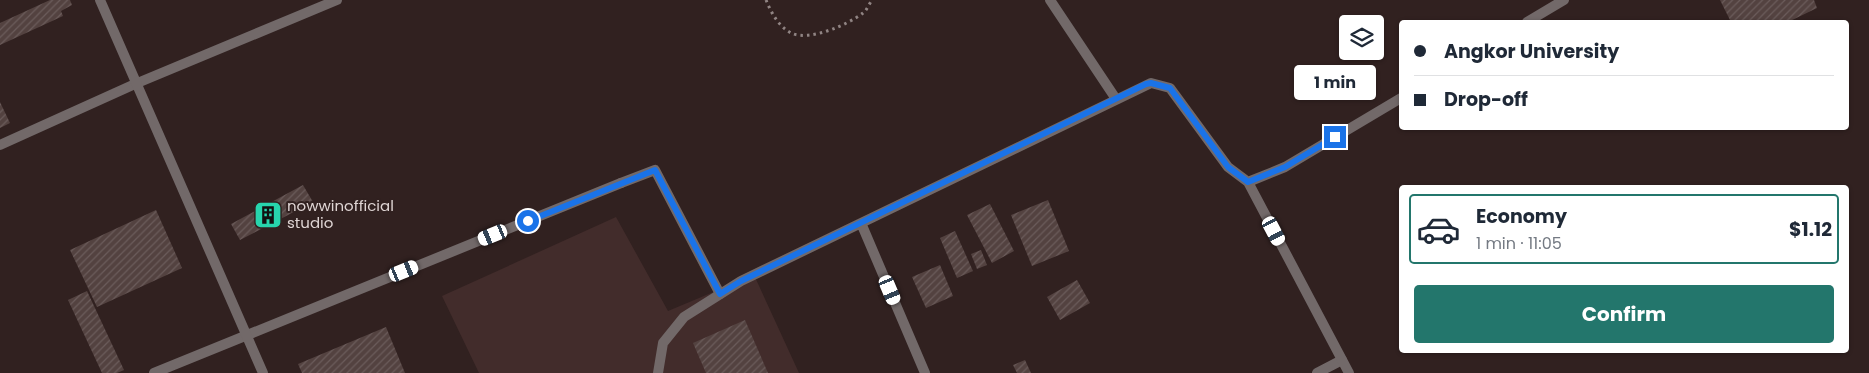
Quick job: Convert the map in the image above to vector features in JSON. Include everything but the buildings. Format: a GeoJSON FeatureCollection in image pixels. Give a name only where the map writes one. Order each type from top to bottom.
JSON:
{"type":"FeatureCollection","features":[{"type":"Feature","properties":{"kind":"street"},"geometry":{"type":"LineString","coordinates":[[100,0],[263,373]]}},
{"type":"Feature","properties":{"kind":"street"},"geometry":{"type":"LineString","coordinates":[[0,145],[136,84],[337,0]]}},
{"type":"Feature","properties":{"kind":"street"},"geometry":{"type":"LineString","coordinates":[[1050,0],[1116,99]]}},
{"type":"Feature","properties":{"kind":"street"},"geometry":{"type":"LineString","coordinates":[[1530,20],[1564,0]]}},
{"type":"Feature","properties":{"kind":"street"},"geometry":{"type":"LineString","coordinates":[[658,373],[663,344],[684,317],[741,281],[1151,83],[1170,88],[1228,167],[1248,182],[1349,373]]}},
{"type":"Feature","properties":{"kind":"street"},"geometry":{"type":"LineString","coordinates":[[1248,182],[1285,167],[1399,99]]}},
{"type":"Feature","properties":{"kind":"street"},"geometry":{"type":"LineString","coordinates":[[154,373],[655,170],[720,294]]}},
{"type":"Feature","properties":{"kind":"street"},"geometry":{"type":"LineString","coordinates":[[861,223],[925,373]]}},
{"type":"Feature","properties":{"kind":"street"},"geometry":{"type":"LineString","coordinates":[[1317,373],[1342,360]]}},
{"type":"Feature","properties":{"kind":"path"},"geometry":{"type":"LineString","coordinates":[[766,0],[773,17],[791,33],[809,36],[842,24],[864,12],[872,0]]}},
{"type":"Feature","properties":{"kind":"shaded area"},"geometry":{"type":"Polygon","coordinates":[[[616,217],[668,311],[754,275],[799,373],[479,373],[442,296],[616,217]]]}},
{"type":"Feature","properties":{"kind":"place","name":"nowwinofficial studio"},"geometry":{"type":"Point","coordinates":[268,215]}},
{"type":"Feature","properties":{"kind":"route"},"geometry":{"type":"LineString","coordinates":[[528,221],[655,170],[720,294],[741,281],[1146,84],[1151,83],[1170,88],[1228,167],[1248,182],[1285,167],[1335,137]]}}]}
